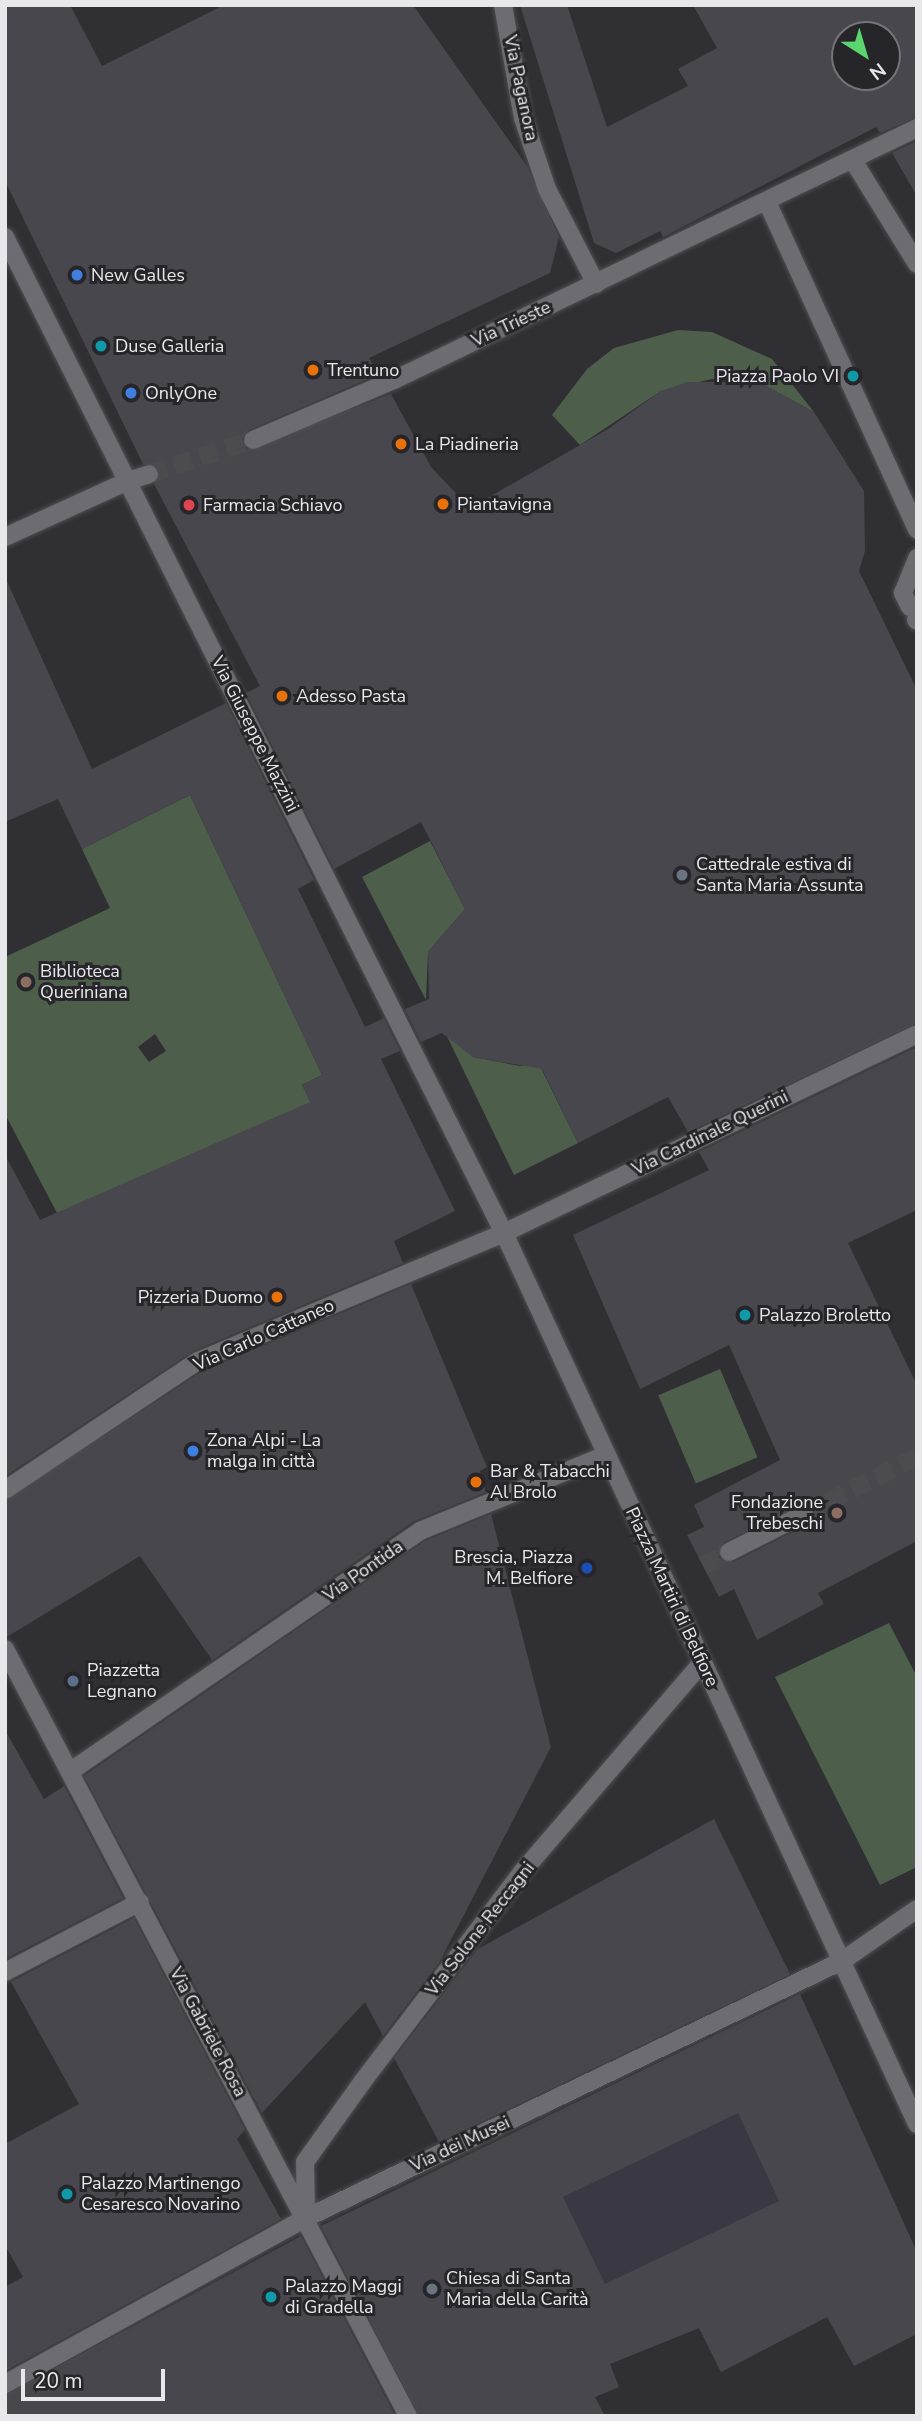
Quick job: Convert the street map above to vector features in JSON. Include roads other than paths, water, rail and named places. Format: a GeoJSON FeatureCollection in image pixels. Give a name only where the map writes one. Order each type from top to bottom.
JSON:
{"type":"FeatureCollection","features":[{"type":"Feature","properties":{"kind":"street","name":"Via Paganora"},"geometry":{"type":"LineString","coordinates":[[503,5],[523,118],[547,189],[596,284]]}},
{"type":"Feature","properties":{"kind":"street"},"geometry":{"type":"LineString","coordinates":[[917,128],[768,204],[917,529]]}},
{"type":"Feature","properties":{"kind":"street"},"geometry":{"type":"LineString","coordinates":[[854,162],[917,264]]}},
{"type":"Feature","properties":{"kind":"street","name":"Via Trieste"},"geometry":{"type":"LineString","coordinates":[[253,440],[394,380],[768,204]]}},
{"type":"Feature","properties":{"kind":"street","name":"Via Giuseppe Mazzini"},"geometry":{"type":"LineString","coordinates":[[7,244],[503,1233]]}},
{"type":"Feature","properties":{"kind":"street"},"geometry":{"type":"LineString","coordinates":[[5,537],[149,474]]}},
{"type":"Feature","properties":{"kind":"street"},"geometry":{"type":"LineString","coordinates":[[914,616],[903,593],[917,558]]}},
{"type":"Feature","properties":{"kind":"street","name":"Via Cardinale Querini"},"geometry":{"type":"LineString","coordinates":[[503,1233],[917,1034]]}},
{"type":"Feature","properties":{"kind":"street","name":"Piazza Martiri di Belfiore"},"geometry":{"type":"LineString","coordinates":[[503,1233],[917,2124]]}},
{"type":"Feature","properties":{"kind":"street","name":"Via Carlo Cattaneo"},"geometry":{"type":"LineString","coordinates":[[5,1490],[198,1361],[503,1233]]}},
{"type":"Feature","properties":{"kind":"street","name":"Via Pontida"},"geometry":{"type":"LineString","coordinates":[[71,1771],[420,1531],[606,1455]]}},
{"type":"Feature","properties":{"kind":"street"},"geometry":{"type":"LineString","coordinates":[[729,1552],[804,1514]]}},
{"type":"Feature","properties":{"kind":"street","name":"Via Gabriele Rosa"},"geometry":{"type":"LineString","coordinates":[[5,1649],[408,2416]]}},
{"type":"Feature","properties":{"kind":"street","name":"Via Solone Reccagni"},"geometry":{"type":"LineString","coordinates":[[306,2218],[305,2162],[522,1872],[702,1663]]}},
{"type":"Feature","properties":{"kind":"street"},"geometry":{"type":"LineString","coordinates":[[5,1972],[140,1902]]}},
{"type":"Feature","properties":{"kind":"street","name":"Via dei Musei"},"geometry":{"type":"LineString","coordinates":[[5,2384],[306,2218],[842,1961],[917,1909]]}},
{"type":"Feature","properties":{"kind":"tunnel"},"geometry":{"type":"LineString","coordinates":[[149,474],[253,440]]}},
{"type":"Feature","properties":{"kind":"tunnel"},"geometry":{"type":"LineString","coordinates":[[804,1514],[917,1457]]}},
{"type":"Feature","properties":{"kind":"tunnel"},"geometry":{"type":"LineString","coordinates":[[703,1566],[729,1552]]}},
{"type":"Feature","properties":{"kind":"place","name":"New Galles"},"geometry":{"type":"Point","coordinates":[77,275]}},
{"type":"Feature","properties":{"kind":"place","name":"Duse Galleria"},"geometry":{"type":"Point","coordinates":[101,346]}},
{"type":"Feature","properties":{"kind":"place","name":"Trentuno"},"geometry":{"type":"Point","coordinates":[313,370]}},
{"type":"Feature","properties":{"kind":"place","name":"Piazza Paolo VI"},"geometry":{"type":"Point","coordinates":[853,376]}},
{"type":"Feature","properties":{"kind":"place","name":"OnlyOne"},"geometry":{"type":"Point","coordinates":[131,393]}},
{"type":"Feature","properties":{"kind":"place","name":"La Piadineria"},"geometry":{"type":"Point","coordinates":[401,444]}},
{"type":"Feature","properties":{"kind":"place","name":"Piantavigna"},"geometry":{"type":"Point","coordinates":[443,504]}},
{"type":"Feature","properties":{"kind":"place","name":"Farmacia Schiavo"},"geometry":{"type":"Point","coordinates":[189,505]}},
{"type":"Feature","properties":{"kind":"place","name":"Adesso Pasta"},"geometry":{"type":"Point","coordinates":[282,696]}},
{"type":"Feature","properties":{"kind":"place","name":"Cattedrale estiva di Santa Maria Assunta"},"geometry":{"type":"Point","coordinates":[682,875]}},
{"type":"Feature","properties":{"kind":"place","name":"Biblioteca Queriniana"},"geometry":{"type":"Point","coordinates":[26,982]}},
{"type":"Feature","properties":{"kind":"place","name":"Pizzeria Duomo"},"geometry":{"type":"Point","coordinates":[277,1297]}},
{"type":"Feature","properties":{"kind":"place","name":"Palazzo Broletto"},"geometry":{"type":"Point","coordinates":[745,1315]}},
{"type":"Feature","properties":{"kind":"place","name":"Zona Alpi - La malga in città"},"geometry":{"type":"Point","coordinates":[193,1451]}},
{"type":"Feature","properties":{"kind":"place","name":"Bar & Tabacchi Al Brolo"},"geometry":{"type":"Point","coordinates":[476,1482]}},
{"type":"Feature","properties":{"kind":"place","name":"Fondazione Trebeschi"},"geometry":{"type":"Point","coordinates":[837,1513]}},
{"type":"Feature","properties":{"kind":"place","name":"Brescia, Piazza M. Belfiore"},"geometry":{"type":"Point","coordinates":[587,1568]}},
{"type":"Feature","properties":{"kind":"place","name":"Piazzetta Legnano"},"geometry":{"type":"Point","coordinates":[73,1681]}},
{"type":"Feature","properties":{"kind":"place","name":"Palazzo Martinengo Cesaresco Novarino"},"geometry":{"type":"Point","coordinates":[67,2194]}},
{"type":"Feature","properties":{"kind":"place","name":"Chiesa di Santa Maria della Carità"},"geometry":{"type":"Point","coordinates":[432,2289]}},
{"type":"Feature","properties":{"kind":"place","name":"Palazzo Maggi di Gradella"},"geometry":{"type":"Point","coordinates":[271,2297]}}]}
